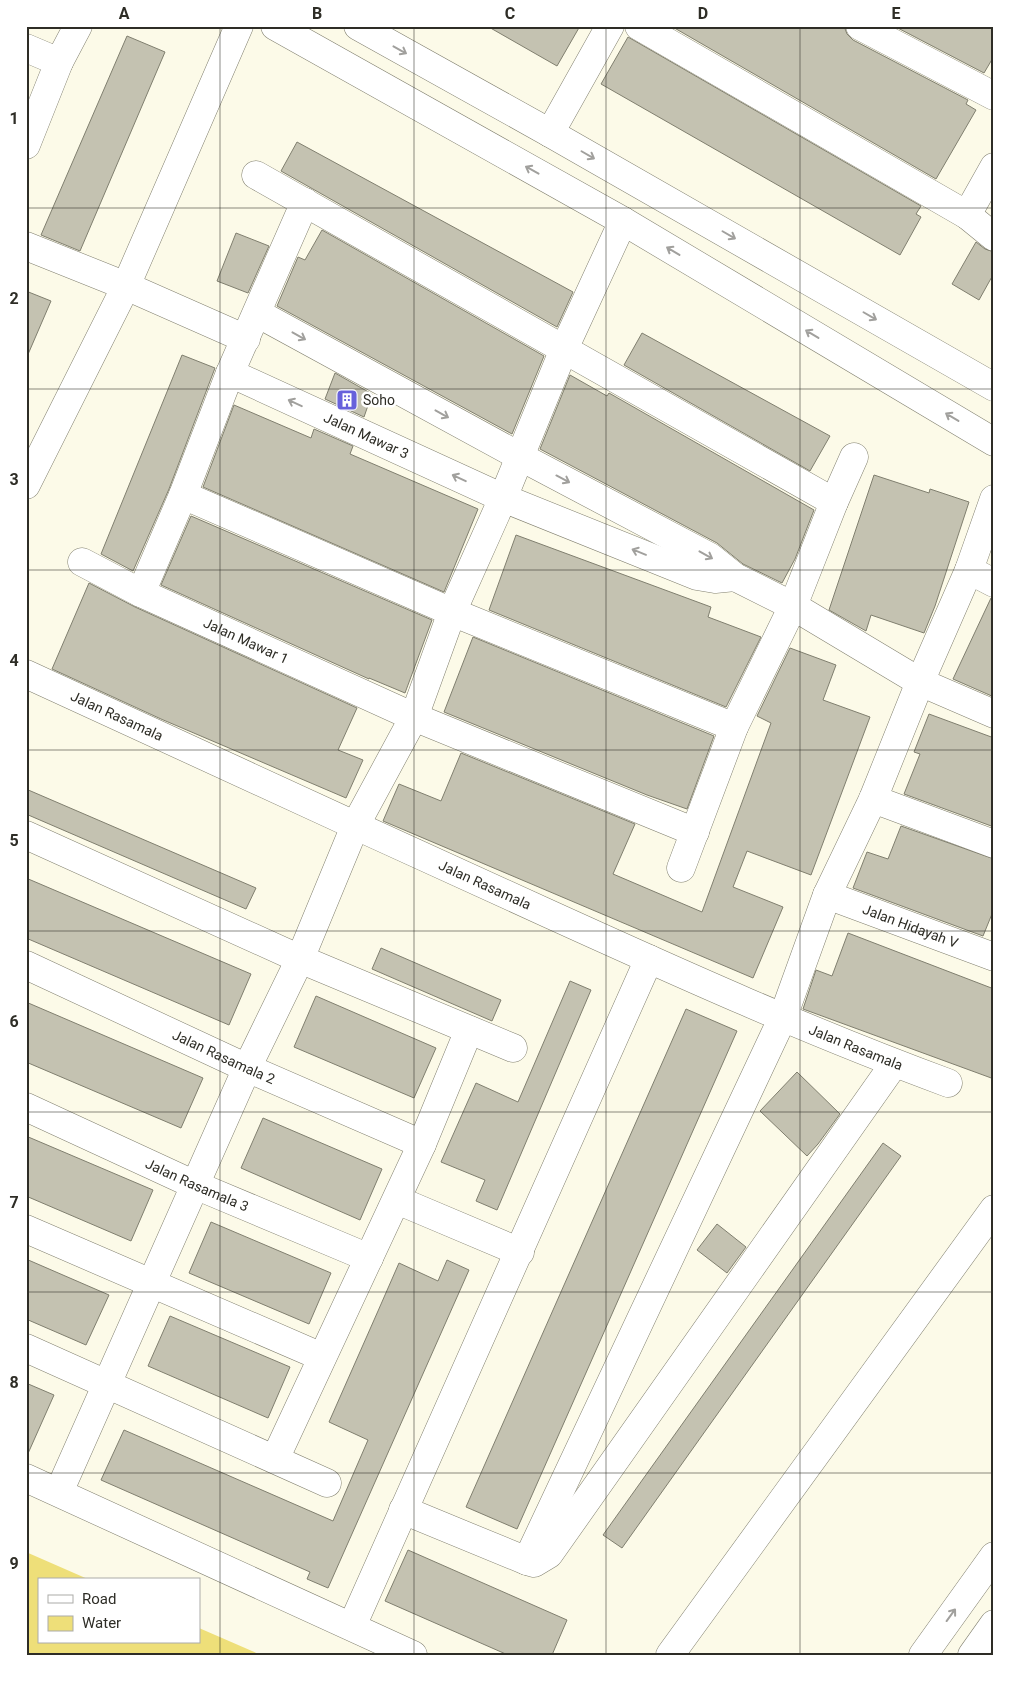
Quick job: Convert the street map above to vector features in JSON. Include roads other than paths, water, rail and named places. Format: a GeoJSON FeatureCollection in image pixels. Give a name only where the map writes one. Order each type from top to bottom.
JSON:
{"type":"FeatureCollection","features":[{"type":"Feature","properties":{"kind":"street"},"geometry":{"type":"LineString","coordinates":[[26,145],[60,62],[78,26]]}},
{"type":"Feature","properties":{"kind":"street"},"geometry":{"type":"LineString","coordinates":[[26,485],[126,286],[239,26]]}},
{"type":"Feature","properties":{"kind":"street"},"geometry":{"type":"LineString","coordinates":[[275,26],[623,221],[994,442]]}},
{"type":"Feature","properties":{"kind":"street"},"geometry":{"type":"LineString","coordinates":[[358,26],[550,133],[994,387]]}},
{"type":"Feature","properties":{"kind":"street"},"geometry":{"type":"LineString","coordinates":[[550,133],[610,26]]}},
{"type":"Feature","properties":{"kind":"street"},"geometry":{"type":"LineString","coordinates":[[639,26],[967,215],[994,236]]}},
{"type":"Feature","properties":{"kind":"street"},"geometry":{"type":"LineString","coordinates":[[860,26],[994,96]]}},
{"type":"Feature","properties":{"kind":"street"},"geometry":{"type":"LineString","coordinates":[[26,48],[60,62]]}},
{"type":"Feature","properties":{"kind":"street"},"geometry":{"type":"LineString","coordinates":[[967,215],[994,167]]}},
{"type":"Feature","properties":{"kind":"street"},"geometry":{"type":"LineString","coordinates":[[256,175],[834,502]]}},
{"type":"Feature","properties":{"kind":"street"},"geometry":{"type":"LineString","coordinates":[[141,593],[183,495],[230,373],[305,202]]}},
{"type":"Feature","properties":{"kind":"street"},"geometry":{"type":"LineString","coordinates":[[59,1492],[247,1068],[300,959],[355,826],[414,717],[452,612],[503,498],[564,350],[623,221]]}},
{"type":"Feature","properties":{"kind":"street"},"geometry":{"type":"LineString","coordinates":[[26,246],[126,286],[246,339]]}},
{"type":"Feature","properties":{"kind":"street"},"geometry":{"type":"LineString","coordinates":[[257,313],[710,557],[735,577],[793,606],[920,682],[994,714]]}},
{"type":"Feature","properties":{"kind":"street","name":"Jalan Mawar 3"},"geometry":{"type":"LineString","coordinates":[[230,373],[503,498],[697,576],[715,579],[735,577]]}},
{"type":"Feature","properties":{"kind":"street"},"geometry":{"type":"LineString","coordinates":[[681,868],[734,727],[793,606],[854,457]]}},
{"type":"Feature","properties":{"kind":"street"},"geometry":{"type":"LineString","coordinates":[[183,495],[452,612],[734,727]]}},
{"type":"Feature","properties":{"kind":"street"},"geometry":{"type":"LineString","coordinates":[[527,1561],[783,1017],[827,895],[873,799],[968,570],[994,499]]}},
{"type":"Feature","properties":{"kind":"street","name":"Jalan Mawar 1"},"geometry":{"type":"LineString","coordinates":[[82,562],[141,593],[414,717],[695,832]]}},
{"type":"Feature","properties":{"kind":"street"},"geometry":{"type":"LineString","coordinates":[[968,570],[994,583]]}},
{"type":"Feature","properties":{"kind":"street","name":"Jalan Rasamala"},"geometry":{"type":"LineString","coordinates":[[26,674],[649,959],[894,1064],[948,1084]]}},
{"type":"Feature","properties":{"kind":"street"},"geometry":{"type":"LineString","coordinates":[[873,799],[994,844]]}},
{"type":"Feature","properties":{"kind":"street"},"geometry":{"type":"LineString","coordinates":[[26,835],[300,959],[513,1048]]}},
{"type":"Feature","properties":{"kind":"street","name":"Jalan Hidayah V"},"geometry":{"type":"LineString","coordinates":[[827,895],[990,948]]}},
{"type":"Feature","properties":{"kind":"street"},"geometry":{"type":"LineString","coordinates":[[352,1626],[649,959]]}},
{"type":"Feature","properties":{"kind":"street","name":"Jalan Rasamala 2"},"geometry":{"type":"LineString","coordinates":[[26,965],[247,1068],[422,1144]]}},
{"type":"Feature","properties":{"kind":"street"},"geometry":{"type":"LineString","coordinates":[[275,1459],[422,1144],[469,1030]]}},
{"type":"Feature","properties":{"kind":"street"},"geometry":{"type":"LineString","coordinates":[[403,1510],[527,1561],[534,1563],[549,1554],[894,1064]]}},
{"type":"Feature","properties":{"kind":"street","name":"Jalan Rasamala 3"},"geometry":{"type":"LineString","coordinates":[[26,1107],[195,1185],[369,1258]]}},
{"type":"Feature","properties":{"kind":"street"},"geometry":{"type":"LineString","coordinates":[[396,1200],[520,1252]]}},
{"type":"Feature","properties":{"kind":"street"},"geometry":{"type":"LineString","coordinates":[[670,1655],[994,1209]]}},
{"type":"Feature","properties":{"kind":"street"},"geometry":{"type":"LineString","coordinates":[[26,1229],[322,1357]]}},
{"type":"Feature","properties":{"kind":"street"},"geometry":{"type":"LineString","coordinates":[[26,1348],[327,1483]]}},
{"type":"Feature","properties":{"kind":"street"},"geometry":{"type":"LineString","coordinates":[[26,1478],[414,1655]]}},
{"type":"Feature","properties":{"kind":"street"},"geometry":{"type":"LineString","coordinates":[[923,1655],[994,1556]]}},
{"type":"Feature","properties":{"kind":"street"},"geometry":{"type":"LineString","coordinates":[[972,1655],[994,1624]]}},
{"type":"Feature","properties":{"kind":"water"},"geometry":{"type":"Polygon","coordinates":[[[26,1552],[85,1578],[38,1578],[38,1644],[200,1644],[200,1628],[261,1655],[26,1655],[26,1552]]]}},
{"type":"Feature","properties":{"kind":"place","name":"Soho"},"geometry":{"type":"Point","coordinates":[347,400]}}]}
